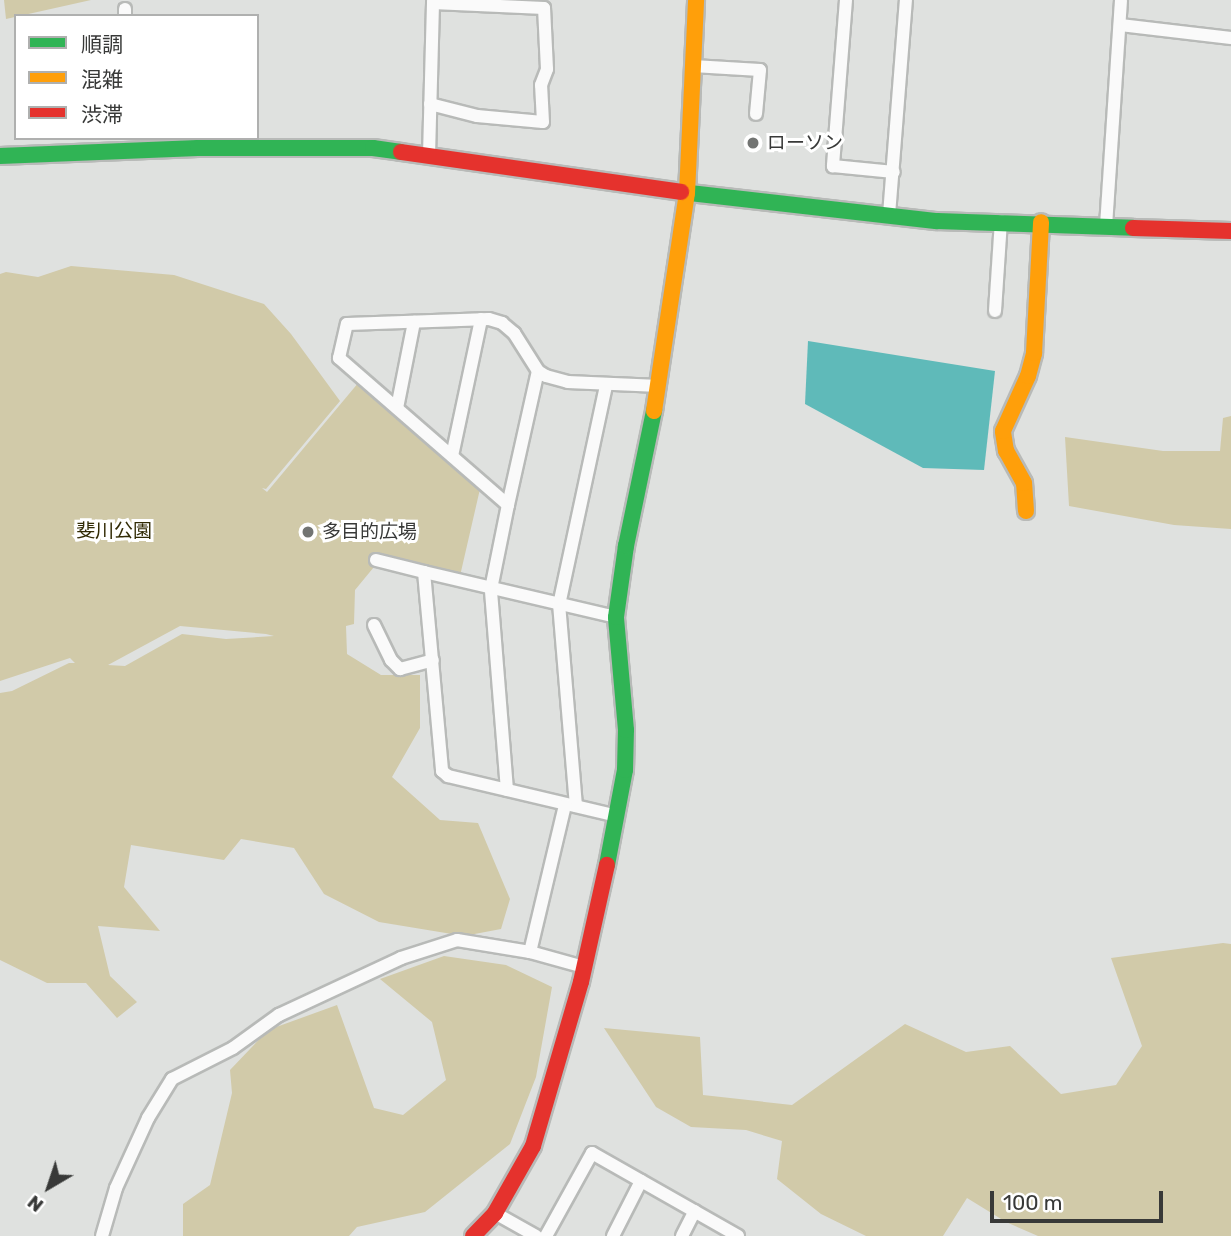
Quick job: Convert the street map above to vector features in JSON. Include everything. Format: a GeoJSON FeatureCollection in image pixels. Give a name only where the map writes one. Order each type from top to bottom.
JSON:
{"type":"FeatureCollection","features":[{"type":"Feature","properties":{"kind":"street"},"geometry":{"type":"LineString","coordinates":[[473,1236],[495,1213],[533,1146],[584,967],[617,816],[625,770],[626,730],[616,617],[626,546],[659,386],[687,193],[696,0]]}},
{"type":"Feature","properties":{"kind":"street"},"geometry":{"type":"LineString","coordinates":[[846,0],[833,166],[894,172]]}},
{"type":"Feature","properties":{"kind":"street"},"geometry":{"type":"LineString","coordinates":[[889,215],[906,0]]}},
{"type":"Feature","properties":{"kind":"street"},"geometry":{"type":"LineString","coordinates":[[1106,226],[1121,0]]}},
{"type":"Feature","properties":{"kind":"street"},"geometry":{"type":"LineString","coordinates":[[429,156],[430,104],[433,2],[544,8],[547,68],[541,85],[543,121],[477,116],[430,104]]}},
{"type":"Feature","properties":{"kind":"street"},"geometry":{"type":"LineString","coordinates":[[1120,25],[1231,38]]}},
{"type":"Feature","properties":{"kind":"street"},"geometry":{"type":"LineString","coordinates":[[693,66],[760,70],[756,114]]}},
{"type":"Feature","properties":{"kind":"street"},"geometry":{"type":"LineString","coordinates":[[0,156],[128,144],[373,148],[687,193],[937,220],[1231,231]]}},
{"type":"Feature","properties":{"kind":"street"},"geometry":{"type":"LineString","coordinates":[[995,312],[1000,221]]}},
{"type":"Feature","properties":{"kind":"street"},"geometry":{"type":"LineString","coordinates":[[1026,511],[1024,483],[1006,451],[1003,430],[1028,376],[1034,353],[1041,222]]}},
{"type":"Feature","properties":{"kind":"street"},"geometry":{"type":"LineString","coordinates":[[508,505],[339,358],[347,324],[481,319],[502,323],[514,333],[538,371],[568,382],[659,386]]}},
{"type":"Feature","properties":{"kind":"street"},"geometry":{"type":"LineString","coordinates":[[452,456],[481,319]]}},
{"type":"Feature","properties":{"kind":"street"},"geometry":{"type":"LineString","coordinates":[[397,408],[414,322]]}},
{"type":"Feature","properties":{"kind":"street"},"geometry":{"type":"LineString","coordinates":[[508,790],[491,589],[538,371]]}},
{"type":"Feature","properties":{"kind":"street"},"geometry":{"type":"LineString","coordinates":[[530,952],[571,806],[559,605],[606,385]]}},
{"type":"Feature","properties":{"kind":"street"},"geometry":{"type":"LineString","coordinates":[[376,560],[616,617]]}},
{"type":"Feature","properties":{"kind":"street"},"geometry":{"type":"LineString","coordinates":[[424,572],[442,771],[448,776],[617,816]]}},
{"type":"Feature","properties":{"kind":"street"},"geometry":{"type":"LineString","coordinates":[[374,625],[391,660],[400,669],[433,660]]}},
{"type":"Feature","properties":{"kind":"street"},"geometry":{"type":"LineString","coordinates":[[102,1236],[116,1188],[148,1118],[172,1079],[233,1048],[297,1006],[401,958],[457,940],[530,952],[584,967]]}},
{"type":"Feature","properties":{"kind":"street"},"geometry":{"type":"LineString","coordinates":[[546,1236],[592,1153],[738,1236]]}},
{"type":"Feature","properties":{"kind":"street"},"geometry":{"type":"LineString","coordinates":[[614,1236],[641,1181]]}},
{"type":"Feature","properties":{"kind":"street"},"geometry":{"type":"LineString","coordinates":[[682,1236],[695,1211]]}},
{"type":"Feature","properties":{"kind":"street"},"geometry":{"type":"LineString","coordinates":[[495,1213],[536,1236]]}},
{"type":"Feature","properties":{"kind":"green space"},"geometry":{"type":"Polygon","coordinates":[[[4,0],[91,0],[28,14],[14,14],[14,17],[6,19],[4,0]]]}},
{"type":"Feature","properties":{"kind":"green space","name":"斐川公園"},"geometry":{"type":"Polygon","coordinates":[[[71,266],[174,275],[264,304],[291,334],[340,401],[266,489],[262,488],[267,492],[359,382],[480,489],[460,576],[383,556],[355,590],[354,624],[346,626],[347,654],[381,675],[420,675],[420,728],[392,777],[440,820],[478,823],[510,899],[501,929],[464,936],[379,922],[324,894],[294,848],[241,839],[224,860],[131,845],[124,887],[160,931],[98,926],[110,976],[137,1002],[117,1018],[86,983],[47,983],[0,960],[0,693],[12,691],[69,663],[75,663],[70,658],[0,681],[0,274],[6,272],[38,277],[71,266]],[[180,626],[108,665],[125,666],[182,634],[226,639],[274,636],[180,626]]]}},
{"type":"Feature","properties":{"kind":"green space"},"geometry":{"type":"Polygon","coordinates":[[[1231,416],[1231,529],[1174,525],[1069,506],[1065,437],[1163,451],[1220,451],[1223,418],[1231,416]]]}},
{"type":"Feature","properties":{"kind":"green space"},"geometry":{"type":"Polygon","coordinates":[[[1231,944],[1231,1236],[1038,1236],[1006,1222],[967,1198],[943,1236],[866,1236],[821,1214],[777,1179],[782,1141],[746,1130],[691,1127],[656,1107],[604,1028],[700,1037],[703,1095],[792,1105],[905,1024],[966,1052],[1010,1046],[1061,1094],[1116,1085],[1142,1046],[1111,958],[1231,944]]]}},
{"type":"Feature","properties":{"kind":"green space"},"geometry":{"type":"Polygon","coordinates":[[[444,956],[506,965],[552,987],[536,1077],[510,1144],[425,1212],[357,1227],[349,1236],[183,1236],[183,1204],[210,1185],[232,1093],[230,1070],[268,1030],[337,1005],[374,1108],[403,1115],[446,1080],[432,1022],[380,979],[444,956]]]}},
{"type":"Feature","properties":{"kind":"water"},"geometry":{"type":"Polygon","coordinates":[[[808,341],[995,371],[984,470],[923,468],[805,404],[808,341]]]}},
{"type":"Feature","properties":{"kind":"traffic: fast"},"geometry":{"type":"LineString","coordinates":[[0,156],[198,148],[373,148],[401,152]]}},
{"type":"Feature","properties":{"kind":"traffic: fast"},"geometry":{"type":"LineString","coordinates":[[681,192],[937,221],[1133,228]]}},
{"type":"Feature","properties":{"kind":"traffic: fast"},"geometry":{"type":"LineString","coordinates":[[607,865],[625,770],[626,730],[616,617],[626,546],[654,411]]}},
{"type":"Feature","properties":{"kind":"traffic: slow"},"geometry":{"type":"LineString","coordinates":[[654,411],[687,193],[696,0]]}},
{"type":"Feature","properties":{"kind":"traffic: slow"},"geometry":{"type":"LineString","coordinates":[[1026,511],[1024,483],[1006,451],[1003,431],[1028,376],[1034,353],[1041,222]]}},
{"type":"Feature","properties":{"kind":"traffic: jam"},"geometry":{"type":"LineString","coordinates":[[401,152],[681,192]]}},
{"type":"Feature","properties":{"kind":"traffic: jam"},"geometry":{"type":"LineString","coordinates":[[1133,228],[1231,231]]}},
{"type":"Feature","properties":{"kind":"traffic: jam"},"geometry":{"type":"LineString","coordinates":[[473,1236],[495,1213],[533,1146],[581,982],[607,865]]}},
{"type":"Feature","properties":{"kind":"place","name":"ローソン"},"geometry":{"type":"Point","coordinates":[753,143]}},
{"type":"Feature","properties":{"kind":"place","name":"多目的広場"},"geometry":{"type":"Point","coordinates":[308,532]}}]}
